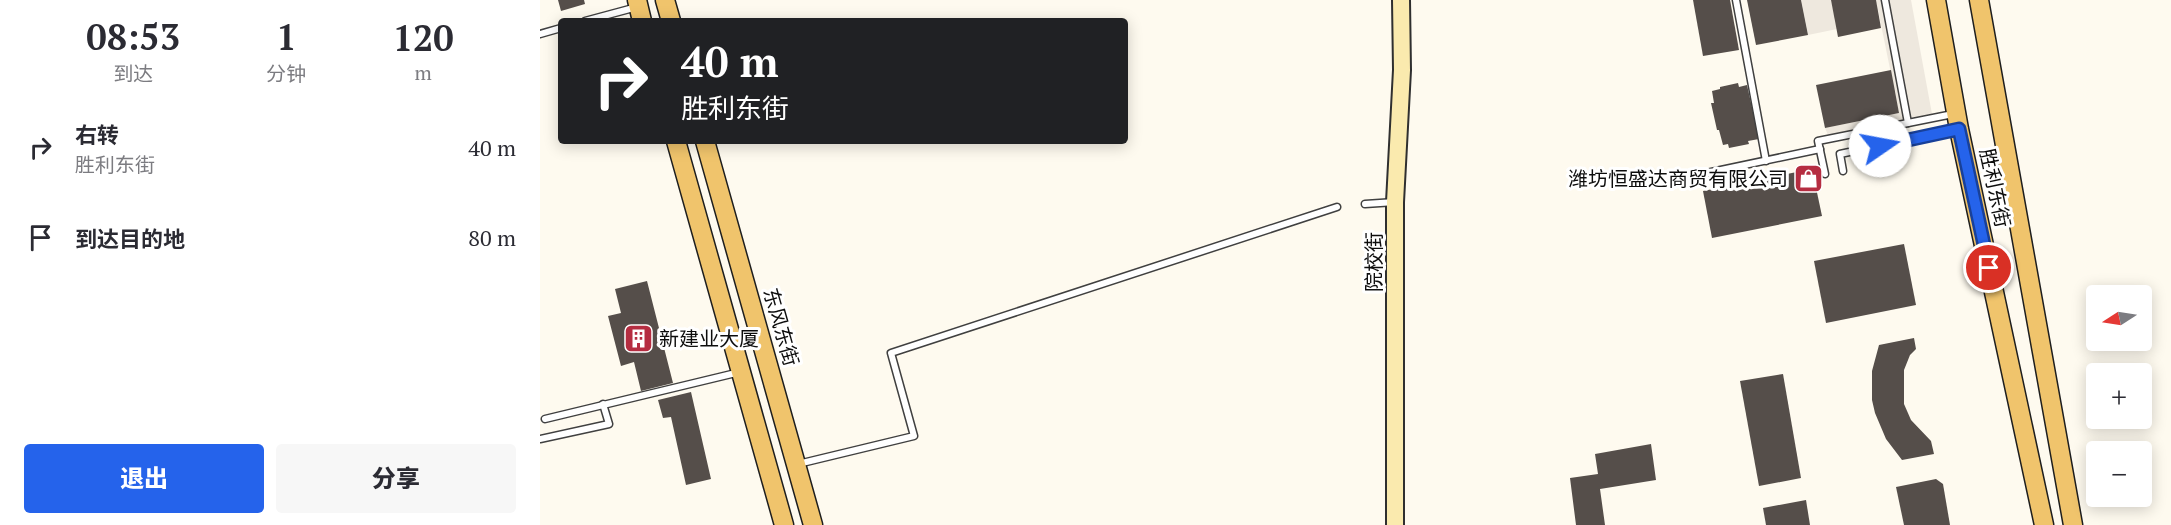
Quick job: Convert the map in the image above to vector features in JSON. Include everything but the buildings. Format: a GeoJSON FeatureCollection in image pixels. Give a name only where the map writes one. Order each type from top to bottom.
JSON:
{"type":"FeatureCollection","features":[{"type":"Feature","properties":{"kind":"main road"},"geometry":{"type":"LineString","coordinates":[[665,0],[670,18]]}},
{"type":"Feature","properties":{"kind":"main road","name":"胜利东街"},"geometry":{"type":"LineString","coordinates":[[1936,0],[1958,121],[2044,525]]}},
{"type":"Feature","properties":{"kind":"main road","name":"胜利东街"},"geometry":{"type":"LineString","coordinates":[[1979,0],[2073,525]]}},
{"type":"Feature","properties":{"kind":"main road"},"geometry":{"type":"LineString","coordinates":[[677,144],[784,525]]}},
{"type":"Feature","properties":{"kind":"main road","name":"东风东街"},"geometry":{"type":"LineString","coordinates":[[706,144],[813,525]]}},
{"type":"Feature","properties":{"kind":"street","name":"院校街"},"geometry":{"type":"LineString","coordinates":[[1395,525],[1395,202],[1402,70],[1401,0]]}},
{"type":"Feature","properties":{"kind":"lane"},"geometry":{"type":"LineString","coordinates":[[1736,0],[1766,161]]}},
{"type":"Feature","properties":{"kind":"lane"},"geometry":{"type":"LineString","coordinates":[[1885,0],[1908,123]]}},
{"type":"Feature","properties":{"kind":"lane"},"geometry":{"type":"LineString","coordinates":[[598,18],[639,9]]}},
{"type":"Feature","properties":{"kind":"lane"},"geometry":{"type":"LineString","coordinates":[[540,34],[558,29]]}},
{"type":"Feature","properties":{"kind":"lane"},"geometry":{"type":"LineString","coordinates":[[1825,174],[1818,141],[1908,123],[1958,121]]}},
{"type":"Feature","properties":{"kind":"lane"},"geometry":{"type":"LineString","coordinates":[[1843,171],[1840,154],[1958,121]]}},
{"type":"Feature","properties":{"kind":"lane"},"geometry":{"type":"LineString","coordinates":[[1702,174],[1820,149]]}},
{"type":"Feature","properties":{"kind":"lane"},"geometry":{"type":"LineString","coordinates":[[1365,204],[1395,202]]}},
{"type":"Feature","properties":{"kind":"lane"},"geometry":{"type":"LineString","coordinates":[[796,465],[914,436],[891,353],[1337,207]]}},
{"type":"Feature","properties":{"kind":"lane"},"geometry":{"type":"LineString","coordinates":[[545,419],[740,372]]}},
{"type":"Feature","properties":{"kind":"lane"},"geometry":{"type":"LineString","coordinates":[[540,439],[609,424],[603,404]]}},
{"type":"Feature","properties":{"kind":"shaded area"},"geometry":{"type":"Polygon","coordinates":[[[1801,0],[1831,0],[1837,29],[1808,35],[1801,0]]]}},
{"type":"Feature","properties":{"kind":"shaded area"},"geometry":{"type":"Polygon","coordinates":[[[1876,0],[1911,0],[1932,114],[1828,135],[1825,128],[1899,113],[1876,0]]]}},
{"type":"Feature","properties":{"kind":"place","name":"潍坊恒盛达商贸有限公司"},"geometry":{"type":"Point","coordinates":[1809,179]}},
{"type":"Feature","properties":{"kind":"place","name":"新建业大厦"},"geometry":{"type":"Point","coordinates":[638,339]}},
{"type":"Feature","properties":{"kind":"route"},"geometry":{"type":"LineString","coordinates":[[1880,146],[1959,129],[1989,268]]}}]}
